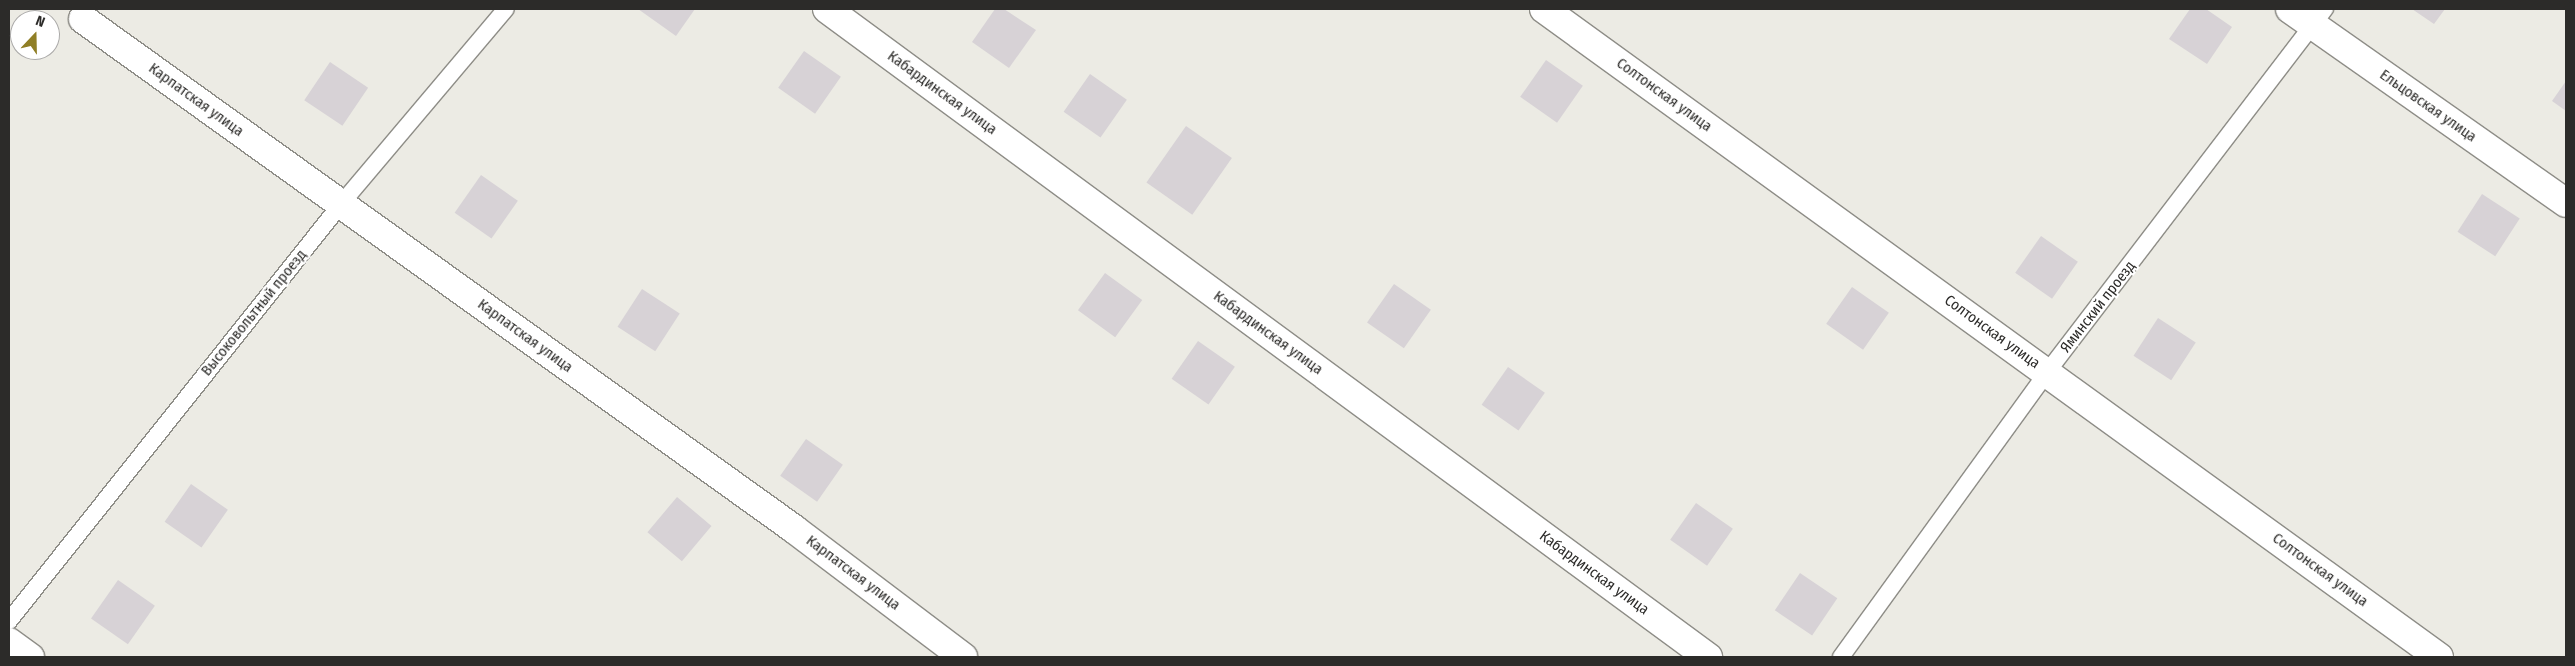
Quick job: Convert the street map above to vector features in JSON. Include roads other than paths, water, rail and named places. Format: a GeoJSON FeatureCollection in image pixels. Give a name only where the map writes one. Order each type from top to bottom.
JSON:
{"type":"FeatureCollection","features":[{"type":"Feature","properties":{"kind":"street","name":"Кабардинская улица"},"geometry":{"type":"LineString","coordinates":[[827,9],[1708,657]]}},
{"type":"Feature","properties":{"kind":"street","name":"Солтонская улица"},"geometry":{"type":"LineString","coordinates":[[1544,9],[2048,371],[2439,657]]}},
{"type":"Feature","properties":{"kind":"street","name":"Ельцовская улица"},"geometry":{"type":"LineString","coordinates":[[2290,9],[2319,17],[2566,203]]}},
{"type":"Feature","properties":{"kind":"street","name":"Карпатская улица"},"geometry":{"type":"LineString","coordinates":[[83,19],[794,529],[963,657]]}},
{"type":"Feature","properties":{"kind":"street"},"geometry":{"type":"LineString","coordinates":[[9,642],[30,657]]}},
{"type":"Feature","properties":{"kind":"lane","name":"Высоковольтный проезд"},"geometry":{"type":"LineString","coordinates":[[9,621],[341,204],[506,9]]}},
{"type":"Feature","properties":{"kind":"lane","name":"Яминский проезд"},"geometry":{"type":"LineString","coordinates":[[1841,657],[2048,371],[2319,17]]}}]}
